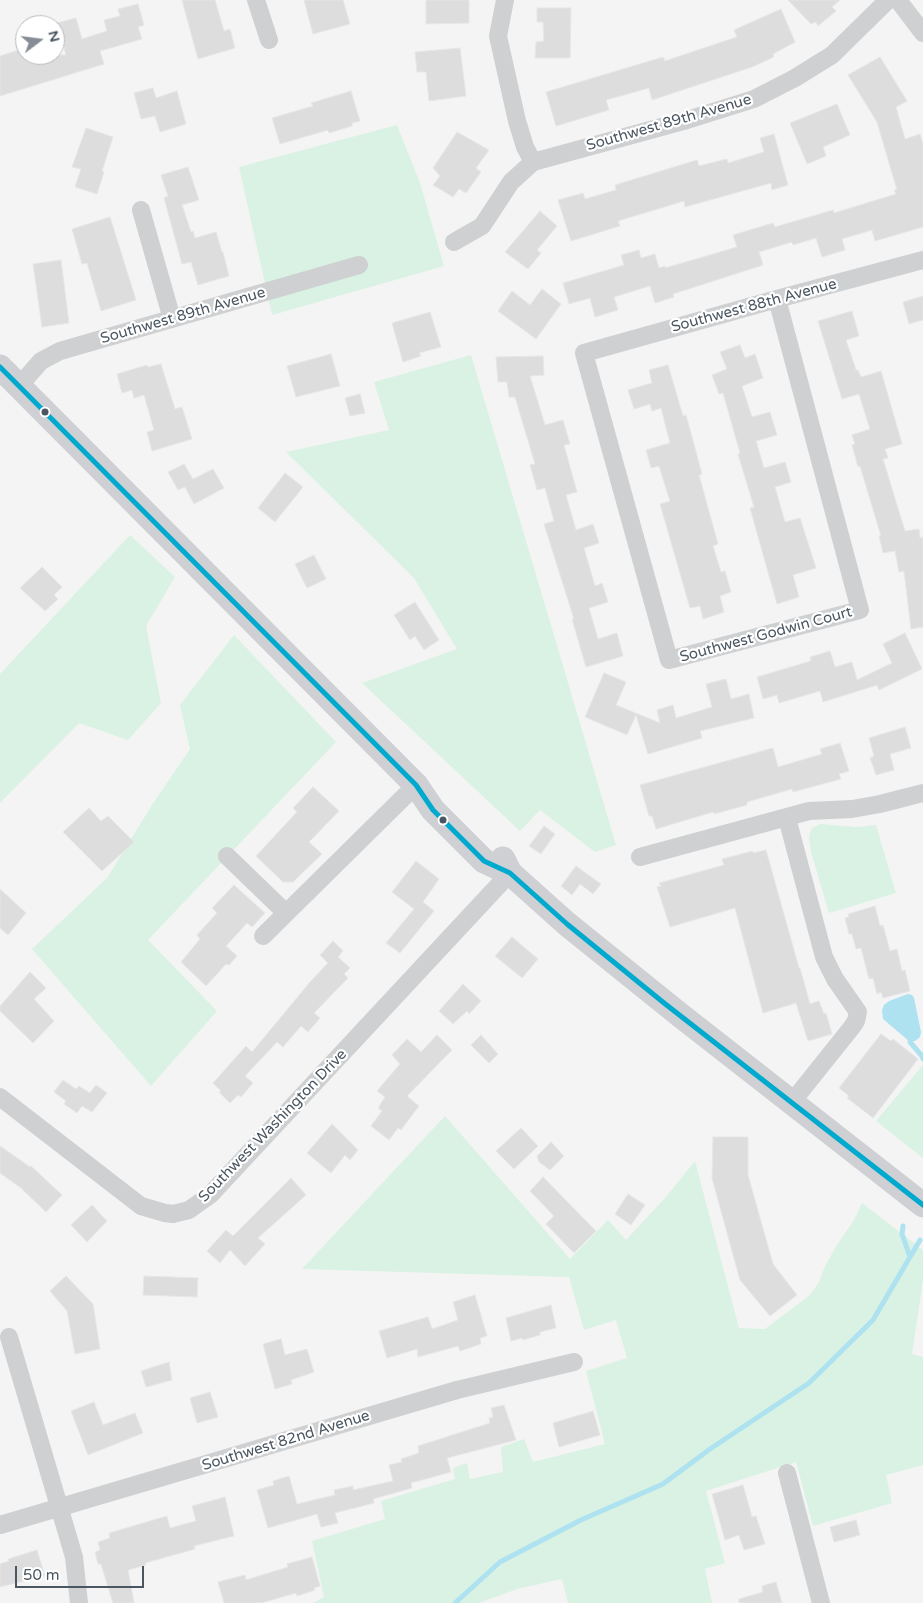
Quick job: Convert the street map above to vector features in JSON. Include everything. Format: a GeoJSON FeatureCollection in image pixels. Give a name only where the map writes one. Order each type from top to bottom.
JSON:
{"type":"FeatureCollection","features":[{"type":"Feature","properties":{"kind":"main road"},"geometry":{"type":"LineString","coordinates":[[0,367],[416,785],[433,810],[484,861],[510,873],[567,924],[680,1016],[923,1204]]}},
{"type":"Feature","properties":{"kind":"street"},"geometry":{"type":"LineString","coordinates":[[256,0],[268,40]]}},
{"type":"Feature","properties":{"kind":"street"},"geometry":{"type":"LineString","coordinates":[[505,0],[498,36],[517,121],[525,147],[533,162]]}},
{"type":"Feature","properties":{"kind":"street","name":"Southwest 89th Avenue"},"geometry":{"type":"LineString","coordinates":[[454,242],[482,226],[511,182],[533,162],[687,120],[754,99],[796,78],[832,55],[888,0]]}},
{"type":"Feature","properties":{"kind":"street"},"geometry":{"type":"LineString","coordinates":[[898,0],[923,33]]}},
{"type":"Feature","properties":{"kind":"street"},"geometry":{"type":"LineString","coordinates":[[141,210],[172,319]]}},
{"type":"Feature","properties":{"kind":"street","name":"Southwest 88th Avenue"},"geometry":{"type":"LineString","coordinates":[[584,353],[923,260]]}},
{"type":"Feature","properties":{"kind":"street","name":"Southwest 89th Avenue"},"geometry":{"type":"LineString","coordinates":[[19,386],[41,361],[60,351],[359,265]]}},
{"type":"Feature","properties":{"kind":"street","name":"Southwest Godwin Court"},"geometry":{"type":"LineString","coordinates":[[584,353],[669,660],[860,610],[777,300]]}},
{"type":"Feature","properties":{"kind":"street"},"geometry":{"type":"LineString","coordinates":[[263,936],[416,785]]}},
{"type":"Feature","properties":{"kind":"street"},"geometry":{"type":"LineString","coordinates":[[640,857],[808,811],[852,809],[880,804],[923,792]]}},
{"type":"Feature","properties":{"kind":"street"},"geometry":{"type":"LineString","coordinates":[[787,818],[824,957],[835,979],[858,1012],[852,1027],[792,1102]]}},
{"type":"Feature","properties":{"kind":"street"},"geometry":{"type":"LineString","coordinates":[[228,856],[286,913]]}},
{"type":"Feature","properties":{"kind":"street","name":"Southwest Washington Drive"},"geometry":{"type":"LineString","coordinates":[[0,1097],[141,1206],[173,1214],[189,1210],[210,1195],[510,873]]}},
{"type":"Feature","properties":{"kind":"street"},"geometry":{"type":"LineString","coordinates":[[9,1337],[74,1557],[79,1603]]}},
{"type":"Feature","properties":{"kind":"street","name":"Southwest 82nd Avenue"},"geometry":{"type":"LineString","coordinates":[[0,1525],[457,1390],[574,1362]]}},
{"type":"Feature","properties":{"kind":"street"},"geometry":{"type":"LineString","coordinates":[[787,1473],[821,1603]]}},
{"type":"Feature","properties":{"kind":"green space"},"geometry":{"type":"Polygon","coordinates":[[[397,125],[420,183],[444,266],[272,315],[239,167],[397,125]]]}},
{"type":"Feature","properties":{"kind":"green space"},"geometry":{"type":"Polygon","coordinates":[[[471,355],[616,845],[595,852],[540,810],[520,831],[362,683],[457,649],[414,578],[286,452],[389,430],[374,382],[471,355]]]}},
{"type":"Feature","properties":{"kind":"green space"},"geometry":{"type":"Polygon","coordinates":[[[130,535],[175,577],[146,626],[161,703],[128,740],[79,723],[0,803],[0,674],[130,535]]]}},
{"type":"Feature","properties":{"kind":"green space"},"geometry":{"type":"Polygon","coordinates":[[[234,635],[336,742],[148,940],[217,1011],[151,1086],[32,949],[107,878],[152,805],[190,749],[180,705],[234,635]]]}},
{"type":"Feature","properties":{"kind":"green space"},"geometry":{"type":"Polygon","coordinates":[[[821,824],[855,827],[876,825],[896,893],[829,913],[811,852],[809,837],[812,828],[821,824]]]}},
{"type":"Feature","properties":{"kind":"green space"},"geometry":{"type":"Polygon","coordinates":[[[923,1065],[923,1158],[876,1121],[923,1065]]]}},
{"type":"Feature","properties":{"kind":"green space"},"geometry":{"type":"Polygon","coordinates":[[[445,1116],[570,1259],[608,1220],[626,1240],[665,1198],[695,1161],[739,1328],[765,1329],[810,1295],[862,1203],[923,1250],[923,1280],[912,1354],[923,1357],[923,1465],[886,1475],[892,1503],[813,1526],[796,1462],[706,1491],[725,1563],[705,1569],[712,1603],[568,1603],[562,1579],[517,1589],[479,1603],[313,1603],[324,1597],[312,1541],[385,1519],[381,1501],[455,1479],[453,1468],[467,1463],[470,1479],[503,1472],[501,1447],[524,1439],[533,1462],[605,1444],[586,1371],[627,1358],[616,1320],[584,1330],[569,1277],[302,1269],[445,1116]]]}},
{"type":"Feature","properties":{"kind":"water"},"geometry":{"type":"Polygon","coordinates":[[[908,994],[914,998],[921,1032],[920,1037],[910,1042],[883,1019],[882,1010],[889,1001],[908,994]]]}},
{"type":"Feature","properties":{"kind":"building"},"geometry":{"type":"Polygon","coordinates":[[[182,0],[215,0],[224,31],[230,29],[235,48],[198,59],[182,0]]]}},
{"type":"Feature","properties":{"kind":"building"},"geometry":{"type":"Polygon","coordinates":[[[304,0],[343,0],[350,24],[313,34],[304,0]]]}},
{"type":"Feature","properties":{"kind":"building"},"geometry":{"type":"Polygon","coordinates":[[[426,0],[469,0],[469,23],[426,24],[426,0]]]}},
{"type":"Feature","properties":{"kind":"building"},"geometry":{"type":"Polygon","coordinates":[[[788,0],[840,0],[832,7],[836,11],[818,26],[816,22],[811,24],[788,0]]]}},
{"type":"Feature","properties":{"kind":"building"},"geometry":{"type":"Polygon","coordinates":[[[138,4],[144,25],[138,27],[142,39],[100,51],[104,64],[0,96],[0,56],[15,51],[15,65],[65,65],[65,21],[76,18],[82,39],[107,31],[104,20],[120,16],[118,9],[138,4]]]}},
{"type":"Feature","properties":{"kind":"building"},"geometry":{"type":"Polygon","coordinates":[[[537,8],[571,8],[570,58],[535,58],[536,42],[544,41],[543,22],[537,22],[537,8]]]}},
{"type":"Feature","properties":{"kind":"building"},"geometry":{"type":"Polygon","coordinates":[[[781,9],[795,42],[773,54],[774,57],[752,67],[652,100],[649,88],[606,100],[609,110],[556,126],[546,92],[663,57],[665,61],[737,37],[734,30],[781,9]]]}},
{"type":"Feature","properties":{"kind":"building"},"geometry":{"type":"Polygon","coordinates":[[[460,48],[466,96],[429,101],[426,72],[417,72],[415,52],[460,48]]]}},
{"type":"Feature","properties":{"kind":"building"},"geometry":{"type":"Polygon","coordinates":[[[880,57],[907,101],[896,107],[905,139],[920,134],[923,144],[923,227],[875,241],[872,230],[842,239],[845,250],[822,257],[816,238],[793,245],[792,242],[759,252],[763,265],[673,294],[674,297],[655,303],[650,286],[614,297],[618,310],[595,317],[590,298],[569,304],[563,283],[624,265],[621,255],[639,250],[641,258],[655,254],[659,268],[665,266],[665,268],[737,247],[733,235],[773,223],[775,227],[833,210],[834,213],[896,194],[894,190],[897,190],[877,122],[848,75],[880,57]]]}},
{"type":"Feature","properties":{"kind":"building"},"geometry":{"type":"Polygon","coordinates":[[[153,88],[156,98],[177,91],[186,124],[160,132],[155,116],[141,119],[134,93],[153,88]]]}},
{"type":"Feature","properties":{"kind":"building"},"geometry":{"type":"Polygon","coordinates":[[[351,91],[360,121],[352,123],[352,126],[329,133],[328,130],[280,144],[272,118],[313,106],[311,103],[351,91]]]}},
{"type":"Feature","properties":{"kind":"building"},"geometry":{"type":"Polygon","coordinates":[[[837,104],[850,135],[823,147],[826,156],[807,164],[790,123],[837,104]]]}},
{"type":"Feature","properties":{"kind":"building"},"geometry":{"type":"Polygon","coordinates":[[[86,128],[113,137],[97,194],[75,187],[81,169],[72,167],[86,128]]]}},
{"type":"Feature","properties":{"kind":"building"},"geometry":{"type":"Polygon","coordinates":[[[457,132],[489,150],[476,168],[481,172],[466,193],[459,189],[453,197],[433,185],[440,176],[433,168],[457,132]]]}},
{"type":"Feature","properties":{"kind":"building"},"geometry":{"type":"Polygon","coordinates":[[[774,134],[788,185],[772,190],[771,183],[685,207],[684,201],[618,221],[620,226],[571,241],[558,200],[583,193],[585,199],[616,190],[615,185],[697,160],[699,166],[727,159],[728,163],[764,152],[760,138],[774,134]]]}},
{"type":"Feature","properties":{"kind":"building"},"geometry":{"type":"Polygon","coordinates":[[[188,167],[199,200],[182,205],[191,232],[193,231],[195,238],[216,232],[229,276],[198,285],[191,262],[182,264],[164,198],[168,196],[161,175],[188,167]]]}},
{"type":"Feature","properties":{"kind":"building"},"geometry":{"type":"Polygon","coordinates":[[[540,211],[557,226],[537,250],[541,253],[528,269],[505,252],[540,211]]]}},
{"type":"Feature","properties":{"kind":"building"},"geometry":{"type":"Polygon","coordinates":[[[110,217],[136,300],[101,311],[87,263],[82,264],[72,229],[110,217]]]}},
{"type":"Feature","properties":{"kind":"building"},"geometry":{"type":"Polygon","coordinates":[[[61,260],[69,323],[42,327],[33,264],[61,260]]]}},
{"type":"Feature","properties":{"kind":"building"},"geometry":{"type":"Polygon","coordinates":[[[542,289],[561,304],[536,339],[498,311],[512,291],[530,305],[542,289]]]}},
{"type":"Feature","properties":{"kind":"building"},"geometry":{"type":"Polygon","coordinates":[[[923,296],[923,320],[909,324],[903,302],[923,296]]]}},
{"type":"Feature","properties":{"kind":"building"},"geometry":{"type":"Polygon","coordinates":[[[852,311],[859,336],[846,340],[856,370],[858,370],[861,377],[881,371],[902,444],[885,449],[888,458],[883,459],[905,531],[919,529],[920,538],[923,537],[923,627],[911,629],[904,571],[899,572],[895,551],[883,553],[879,536],[881,536],[860,466],[858,467],[852,445],[855,444],[852,435],[870,429],[859,394],[842,399],[818,321],[852,311]]]}},
{"type":"Feature","properties":{"kind":"building"},"geometry":{"type":"Polygon","coordinates":[[[430,312],[441,347],[419,353],[421,356],[403,362],[392,323],[430,312]]]}},
{"type":"Feature","properties":{"kind":"building"},"geometry":{"type":"Polygon","coordinates":[[[740,345],[745,358],[755,354],[763,378],[742,386],[752,417],[770,412],[777,435],[756,441],[764,468],[785,462],[791,482],[775,487],[785,522],[800,518],[816,568],[793,575],[799,597],[777,604],[750,508],[754,507],[738,454],[740,453],[723,393],[719,394],[712,375],[727,369],[720,352],[740,345]]]}},
{"type":"Feature","properties":{"kind":"building"},"geometry":{"type":"Polygon","coordinates":[[[331,354],[340,386],[296,397],[287,366],[331,354]]]}},
{"type":"Feature","properties":{"kind":"building"},"geometry":{"type":"Polygon","coordinates":[[[543,356],[544,375],[530,376],[545,425],[563,420],[570,444],[564,445],[577,492],[566,495],[576,530],[593,524],[599,543],[584,548],[595,586],[602,583],[608,602],[589,608],[598,639],[617,633],[623,656],[586,667],[572,619],[574,619],[544,524],[554,521],[545,488],[537,490],[530,465],[535,464],[515,397],[509,397],[507,382],[498,382],[496,357],[543,356]]]}},
{"type":"Feature","properties":{"kind":"building"},"geometry":{"type":"Polygon","coordinates":[[[161,364],[175,409],[182,407],[192,439],[152,451],[147,432],[154,430],[144,395],[134,398],[132,390],[122,393],[117,374],[147,365],[148,367],[161,364]]]}},
{"type":"Feature","properties":{"kind":"building"},"geometry":{"type":"Polygon","coordinates":[[[668,365],[683,416],[686,415],[702,474],[699,475],[718,544],[713,546],[721,572],[725,571],[731,592],[720,596],[724,612],[703,619],[700,606],[690,608],[660,504],[670,501],[659,466],[651,468],[646,450],[670,443],[661,408],[652,411],[650,404],[634,409],[628,390],[652,383],[649,370],[668,365]]]}},
{"type":"Feature","properties":{"kind":"building"},"geometry":{"type":"Polygon","coordinates":[[[360,394],[365,413],[350,416],[345,398],[360,394]]]}},
{"type":"Feature","properties":{"kind":"building"},"geometry":{"type":"Polygon","coordinates":[[[184,464],[193,479],[213,469],[224,488],[194,504],[185,487],[178,490],[168,472],[184,464]]]}},
{"type":"Feature","properties":{"kind":"building"},"geometry":{"type":"Polygon","coordinates":[[[285,473],[303,487],[275,522],[258,508],[285,473]]]}},
{"type":"Feature","properties":{"kind":"building"},"geometry":{"type":"Polygon","coordinates":[[[314,555],[326,579],[307,588],[295,564],[314,555]]]}},
{"type":"Feature","properties":{"kind":"building"},"geometry":{"type":"Polygon","coordinates":[[[42,567],[62,587],[54,595],[58,599],[45,611],[20,588],[42,567]]]}},
{"type":"Feature","properties":{"kind":"building"},"geometry":{"type":"Polygon","coordinates":[[[415,602],[439,640],[424,650],[415,636],[410,640],[394,615],[415,602]]]}},
{"type":"Feature","properties":{"kind":"building"},"geometry":{"type":"Polygon","coordinates":[[[905,633],[922,669],[879,690],[877,685],[823,702],[820,691],[779,703],[777,695],[763,699],[757,677],[811,661],[810,657],[830,651],[835,667],[852,662],[857,680],[892,663],[883,644],[905,633]]]}},
{"type":"Feature","properties":{"kind":"building"},"geometry":{"type":"Polygon","coordinates":[[[604,673],[626,682],[616,705],[660,723],[657,710],[673,705],[676,718],[712,707],[706,684],[726,679],[731,699],[749,694],[754,718],[700,731],[702,738],[648,754],[636,715],[627,735],[585,717],[604,673]]]}},
{"type":"Feature","properties":{"kind":"building"},"geometry":{"type":"Polygon","coordinates":[[[905,727],[911,748],[890,754],[894,770],[876,775],[870,758],[874,756],[869,738],[905,727]]]}},
{"type":"Feature","properties":{"kind":"building"},"geometry":{"type":"Polygon","coordinates":[[[840,743],[849,771],[839,774],[841,779],[793,792],[792,789],[747,802],[747,805],[714,814],[713,812],[656,829],[652,816],[649,816],[640,785],[773,748],[778,767],[822,754],[820,749],[840,743]]]}},
{"type":"Feature","properties":{"kind":"building"},"geometry":{"type":"Polygon","coordinates":[[[313,787],[339,811],[309,842],[322,854],[293,882],[283,882],[256,856],[297,812],[293,808],[313,787]]]}},
{"type":"Feature","properties":{"kind":"building"},"geometry":{"type":"Polygon","coordinates":[[[89,808],[101,821],[108,816],[134,842],[102,871],[63,832],[89,808]]]}},
{"type":"Feature","properties":{"kind":"building"},"geometry":{"type":"Polygon","coordinates":[[[544,826],[555,834],[541,854],[529,846],[544,826]]]}},
{"type":"Feature","properties":{"kind":"building"},"geometry":{"type":"Polygon","coordinates":[[[766,850],[810,1004],[819,1001],[824,1014],[826,1013],[832,1034],[808,1041],[796,1003],[763,1013],[735,908],[670,927],[657,887],[661,886],[659,883],[724,865],[722,859],[753,851],[753,853],[766,850]]]}},
{"type":"Feature","properties":{"kind":"building"},"geometry":{"type":"Polygon","coordinates":[[[416,861],[439,879],[423,902],[434,911],[400,953],[386,943],[414,909],[392,892],[416,861]]]}},
{"type":"Feature","properties":{"kind":"building"},"geometry":{"type":"Polygon","coordinates":[[[576,866],[601,884],[593,894],[580,884],[572,895],[561,886],[576,866]]]}},
{"type":"Feature","properties":{"kind":"building"},"geometry":{"type":"Polygon","coordinates":[[[234,885],[265,913],[252,927],[247,923],[226,946],[237,956],[229,965],[226,964],[206,986],[181,962],[200,939],[197,935],[217,913],[212,908],[234,885]]]}},
{"type":"Feature","properties":{"kind":"building"},"geometry":{"type":"Polygon","coordinates":[[[0,889],[26,913],[8,935],[0,928],[0,889]]]}},
{"type":"Feature","properties":{"kind":"building"},"geometry":{"type":"Polygon","coordinates":[[[875,906],[880,926],[883,925],[890,951],[897,949],[902,971],[905,970],[910,991],[883,998],[881,992],[877,994],[873,978],[869,979],[861,948],[856,949],[852,934],[849,934],[845,918],[849,917],[848,914],[875,906]]]}},
{"type":"Feature","properties":{"kind":"building"},"geometry":{"type":"Polygon","coordinates":[[[512,937],[538,959],[522,978],[495,956],[512,937]]]}},
{"type":"Feature","properties":{"kind":"building"},"geometry":{"type":"Polygon","coordinates":[[[333,941],[343,951],[338,957],[350,968],[344,974],[348,978],[314,1013],[320,1018],[308,1032],[301,1026],[283,1047],[277,1042],[245,1076],[253,1083],[241,1097],[238,1095],[230,1103],[213,1083],[246,1046],[252,1052],[328,963],[320,955],[333,941]]]}},
{"type":"Feature","properties":{"kind":"building"},"geometry":{"type":"Polygon","coordinates":[[[30,972],[46,988],[34,999],[54,1021],[33,1043],[0,1011],[0,1006],[30,972]]]}},
{"type":"Feature","properties":{"kind":"building"},"geometry":{"type":"Polygon","coordinates":[[[463,984],[481,1001],[469,1014],[467,1011],[453,1024],[439,1011],[463,984]]]}},
{"type":"Feature","properties":{"kind":"building"},"geometry":{"type":"Polygon","coordinates":[[[881,1034],[891,1041],[893,1039],[918,1059],[873,1118],[847,1098],[849,1096],[839,1088],[881,1034]]]}},
{"type":"Feature","properties":{"kind":"building"},"geometry":{"type":"Polygon","coordinates":[[[437,1035],[452,1050],[407,1096],[419,1106],[401,1130],[398,1128],[389,1140],[371,1126],[382,1111],[378,1108],[385,1097],[377,1091],[400,1064],[392,1055],[407,1039],[421,1052],[437,1035]]]}},
{"type":"Feature","properties":{"kind":"building"},"geometry":{"type":"Polygon","coordinates":[[[481,1035],[498,1054],[489,1063],[471,1045],[481,1035]]]}},
{"type":"Feature","properties":{"kind":"building"},"geometry":{"type":"Polygon","coordinates":[[[63,1080],[76,1089],[79,1086],[90,1093],[96,1085],[107,1093],[92,1112],[82,1106],[77,1113],[64,1104],[66,1101],[54,1092],[63,1080]]]}},
{"type":"Feature","properties":{"kind":"building"},"geometry":{"type":"Polygon","coordinates":[[[332,1124],[358,1150],[350,1160],[345,1155],[331,1173],[307,1153],[332,1124]]]}},
{"type":"Feature","properties":{"kind":"building"},"geometry":{"type":"Polygon","coordinates":[[[521,1128],[538,1146],[514,1169],[496,1151],[521,1128]]]}},
{"type":"Feature","properties":{"kind":"building"},"geometry":{"type":"Polygon","coordinates":[[[713,1137],[748,1137],[748,1175],[773,1264],[797,1295],[770,1316],[740,1280],[712,1178],[713,1137]]]}},
{"type":"Feature","properties":{"kind":"building"},"geometry":{"type":"Polygon","coordinates":[[[551,1142],[564,1156],[550,1170],[539,1162],[537,1156],[551,1142]]]}},
{"type":"Feature","properties":{"kind":"building"},"geometry":{"type":"Polygon","coordinates":[[[0,1146],[31,1166],[62,1195],[46,1212],[21,1188],[0,1173],[0,1146]]]}},
{"type":"Feature","properties":{"kind":"building"},"geometry":{"type":"Polygon","coordinates":[[[543,1177],[596,1231],[574,1253],[546,1224],[554,1216],[530,1191],[543,1177]]]}},
{"type":"Feature","properties":{"kind":"building"},"geometry":{"type":"Polygon","coordinates":[[[291,1178],[306,1195],[258,1238],[265,1244],[245,1266],[230,1250],[220,1263],[207,1251],[226,1230],[233,1236],[291,1178]]]}},
{"type":"Feature","properties":{"kind":"building"},"geometry":{"type":"Polygon","coordinates":[[[628,1194],[645,1205],[631,1225],[615,1214],[628,1194]]]}},
{"type":"Feature","properties":{"kind":"building"},"geometry":{"type":"Polygon","coordinates":[[[92,1205],[107,1221],[87,1242],[71,1225],[92,1205]]]}},
{"type":"Feature","properties":{"kind":"building"},"geometry":{"type":"Polygon","coordinates":[[[66,1276],[93,1304],[100,1349],[75,1354],[67,1311],[50,1291],[66,1276]]]}},
{"type":"Feature","properties":{"kind":"building"},"geometry":{"type":"Polygon","coordinates":[[[144,1276],[198,1278],[197,1297],[143,1295],[144,1276]]]}},
{"type":"Feature","properties":{"kind":"building"},"geometry":{"type":"Polygon","coordinates":[[[475,1295],[487,1336],[480,1338],[481,1344],[460,1351],[458,1346],[418,1357],[417,1349],[387,1358],[379,1331],[428,1317],[432,1329],[458,1320],[453,1302],[475,1295]]]}},
{"type":"Feature","properties":{"kind":"building"},"geometry":{"type":"Polygon","coordinates":[[[551,1305],[556,1328],[540,1332],[540,1335],[523,1340],[522,1338],[511,1341],[506,1318],[551,1305]]]}},
{"type":"Feature","properties":{"kind":"building"},"geometry":{"type":"Polygon","coordinates":[[[281,1339],[285,1355],[307,1349],[314,1372],[291,1380],[292,1384],[275,1389],[263,1344],[281,1339]]]}},
{"type":"Feature","properties":{"kind":"building"},"geometry":{"type":"Polygon","coordinates":[[[169,1362],[172,1380],[146,1387],[141,1371],[169,1362]]]}},
{"type":"Feature","properties":{"kind":"building"},"geometry":{"type":"Polygon","coordinates":[[[210,1392],[218,1417],[197,1423],[190,1398],[210,1392]]]}},
{"type":"Feature","properties":{"kind":"building"},"geometry":{"type":"Polygon","coordinates":[[[94,1402],[103,1425],[135,1413],[143,1433],[88,1455],[71,1411],[94,1402]]]}},
{"type":"Feature","properties":{"kind":"building"},"geometry":{"type":"Polygon","coordinates":[[[504,1405],[516,1440],[447,1458],[451,1472],[411,1483],[412,1488],[373,1499],[374,1503],[335,1513],[338,1523],[321,1527],[317,1514],[268,1528],[257,1490],[274,1485],[273,1481],[289,1476],[297,1504],[335,1495],[334,1490],[353,1486],[353,1490],[393,1481],[389,1465],[402,1462],[401,1459],[419,1453],[418,1446],[490,1423],[489,1418],[493,1417],[491,1408],[504,1405]]]}},
{"type":"Feature","properties":{"kind":"building"},"geometry":{"type":"Polygon","coordinates":[[[593,1411],[600,1435],[559,1447],[553,1423],[593,1411]]]}},
{"type":"Feature","properties":{"kind":"building"},"geometry":{"type":"Polygon","coordinates":[[[743,1485],[752,1517],[756,1516],[765,1544],[744,1550],[739,1535],[725,1540],[712,1494],[743,1485]]]}},
{"type":"Feature","properties":{"kind":"building"},"geometry":{"type":"Polygon","coordinates":[[[225,1497],[234,1536],[194,1546],[195,1549],[145,1563],[146,1565],[128,1570],[134,1603],[113,1603],[101,1564],[98,1564],[95,1552],[100,1550],[98,1542],[110,1538],[109,1533],[167,1516],[170,1528],[196,1521],[192,1506],[225,1497]]]}},
{"type":"Feature","properties":{"kind":"building"},"geometry":{"type":"Polygon","coordinates":[[[856,1520],[860,1535],[834,1542],[830,1527],[856,1520]]]}},
{"type":"Feature","properties":{"kind":"building"},"geometry":{"type":"Polygon","coordinates":[[[37,1550],[45,1576],[0,1587],[0,1564],[9,1561],[8,1559],[37,1550]]]}},
{"type":"Feature","properties":{"kind":"building"},"geometry":{"type":"Polygon","coordinates":[[[312,1557],[320,1586],[314,1588],[315,1590],[297,1596],[296,1593],[261,1603],[224,1603],[218,1582],[245,1575],[246,1580],[288,1567],[287,1564],[312,1557]]]}},
{"type":"Feature","properties":{"kind":"building"},"geometry":{"type":"Polygon","coordinates":[[[776,1582],[782,1603],[739,1603],[739,1599],[763,1592],[762,1586],[776,1582]]]}},
{"type":"Feature","properties":{"kind":"waterway"},"geometry":{"type":"LineString","coordinates":[[910,1042],[923,1059]]}},
{"type":"Feature","properties":{"kind":"waterway"},"geometry":{"type":"LineString","coordinates":[[903,1226],[902,1234],[910,1257]]}},
{"type":"Feature","properties":{"kind":"waterway"},"geometry":{"type":"LineString","coordinates":[[455,1603],[500,1562],[581,1520],[663,1484],[710,1449],[809,1383],[873,1320],[920,1240]]}},
{"type":"Feature","properties":{"kind":"transit line"},"geometry":{"type":"LineString","coordinates":[[0,367],[416,785],[433,810],[484,861],[510,873],[567,924],[664,1003],[923,1205]]}}]}
